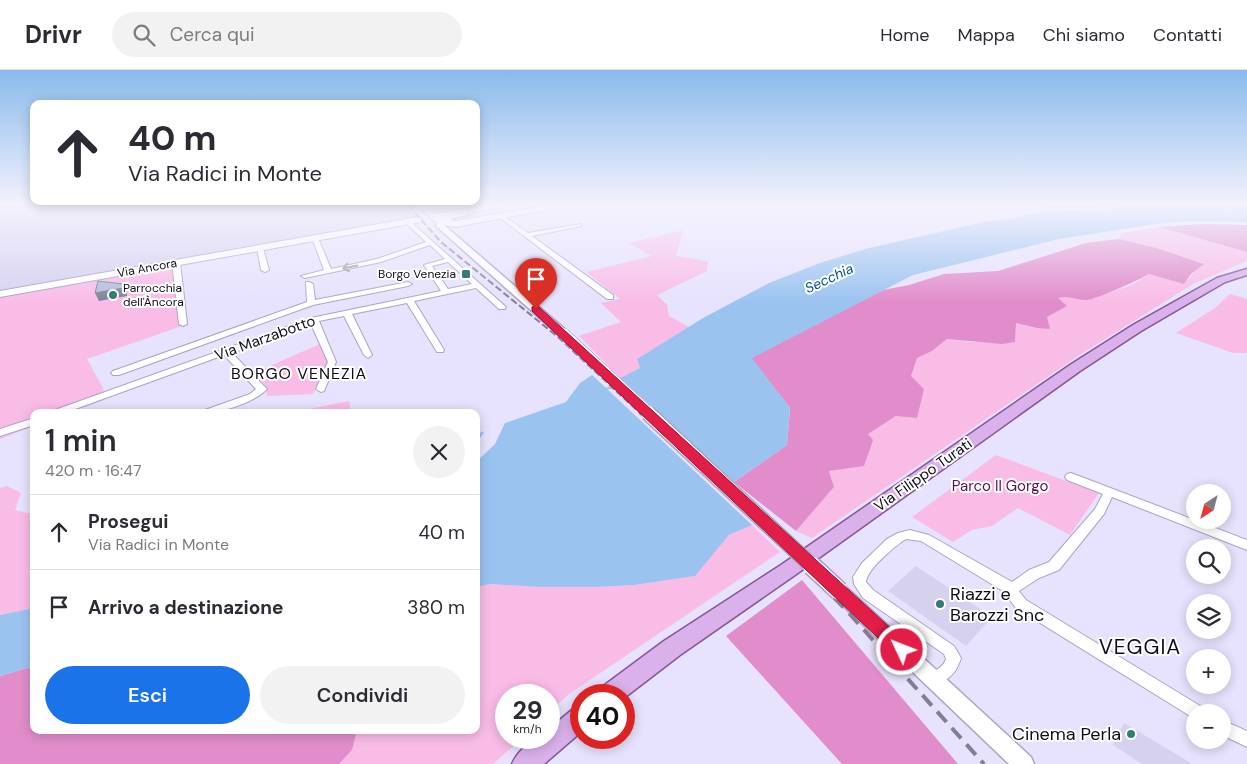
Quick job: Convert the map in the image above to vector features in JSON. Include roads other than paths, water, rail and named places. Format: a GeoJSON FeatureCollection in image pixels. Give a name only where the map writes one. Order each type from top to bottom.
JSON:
{"type":"FeatureCollection","features":[{"type":"Feature","properties":{"kind":"main road","name":"Via Ancora"},"geometry":{"type":"LineString","coordinates":[[0,294],[319,237]]}},
{"type":"Feature","properties":{"kind":"main road","name":"Via Filippo Turati"},"geometry":{"type":"LineString","coordinates":[[625,684],[672,648],[788,570],[1076,368],[1137,328],[1221,280],[1247,272]]}},
{"type":"Feature","properties":{"kind":"main road"},"geometry":{"type":"LineString","coordinates":[[525,764],[570,726]]}},
{"type":"Feature","properties":{"kind":"street"},"geometry":{"type":"LineString","coordinates":[[424,237],[502,307]]}},
{"type":"Feature","properties":{"kind":"street"},"geometry":{"type":"LineString","coordinates":[[456,237],[564,334],[1024,764]]}},
{"type":"Feature","properties":{"kind":"street"},"geometry":{"type":"LineString","coordinates":[[531,237],[610,296]]}},
{"type":"Feature","properties":{"kind":"street"},"geometry":{"type":"LineString","coordinates":[[315,238],[328,271]]}},
{"type":"Feature","properties":{"kind":"street"},"geometry":{"type":"LineString","coordinates":[[305,276],[379,261],[430,243]]}},
{"type":"Feature","properties":{"kind":"street"},"geometry":{"type":"LineString","coordinates":[[260,248],[265,270]]}},
{"type":"Feature","properties":{"kind":"street"},"geometry":{"type":"LineString","coordinates":[[446,292],[428,265],[450,260]]}},
{"type":"Feature","properties":{"kind":"street"},"geometry":{"type":"LineString","coordinates":[[176,262],[183,324]]}},
{"type":"Feature","properties":{"kind":"street"},"geometry":{"type":"LineString","coordinates":[[309,284],[311,303]]}},
{"type":"Feature","properties":{"kind":"street"},"geometry":{"type":"LineString","coordinates":[[116,373],[311,303],[408,284]]}},
{"type":"Feature","properties":{"kind":"street","name":"Via Marzabotto"},"geometry":{"type":"LineString","coordinates":[[67,409],[314,320],[478,285]]}},
{"type":"Feature","properties":{"kind":"street"},"geometry":{"type":"LineString","coordinates":[[409,300],[440,350]]}},
{"type":"Feature","properties":{"kind":"street"},"geometry":{"type":"LineString","coordinates":[[347,313],[368,355]]}},
{"type":"Feature","properties":{"kind":"street"},"geometry":{"type":"LineString","coordinates":[[314,320],[332,362],[321,389]]}},
{"type":"Feature","properties":{"kind":"street"},"geometry":{"type":"LineString","coordinates":[[208,340],[225,353],[262,389],[253,396],[217,409]]}},
{"type":"Feature","properties":{"kind":"street"},"geometry":{"type":"LineString","coordinates":[[0,433],[30,422]]}},
{"type":"Feature","properties":{"kind":"street"},"geometry":{"type":"LineString","coordinates":[[1071,477],[1247,545]]}},
{"type":"Feature","properties":{"kind":"street"},"geometry":{"type":"LineString","coordinates":[[933,678],[943,675],[950,670],[954,658],[949,650],[868,594],[861,586],[860,578],[869,564],[901,536],[910,534],[925,538],[1008,587],[1014,588],[1034,574],[1054,566],[1100,511],[1109,492]]}},
{"type":"Feature","properties":{"kind":"street"},"geometry":{"type":"LineString","coordinates":[[1008,587],[1021,604],[1186,706]]}},
{"type":"Feature","properties":{"kind":"street"},"geometry":{"type":"LineString","coordinates":[[1231,731],[1247,739]]}},
{"type":"Feature","properties":{"kind":"water","name":"Secchia"},"geometry":{"type":"Polygon","coordinates":[[[916,237],[1069,237],[913,275],[752,358],[790,408],[787,445],[734,482],[620,378],[640,368],[637,359],[703,318],[769,283],[820,263],[869,248],[916,237]]]}},
{"type":"Feature","properties":{"kind":"water"},"geometry":{"type":"Polygon","coordinates":[[[592,375],[752,525],[729,535],[695,576],[634,585],[596,587],[540,587],[490,584],[480,586],[480,458],[495,444],[505,423],[566,402],[580,383],[592,375]]]}},
{"type":"Feature","properties":{"kind":"water"},"geometry":{"type":"Polygon","coordinates":[[[30,609],[30,667],[0,676],[0,615],[30,609]]]}},
{"type":"Feature","properties":{"kind":"waterway"},"geometry":{"type":"LineString","coordinates":[[604,389],[615,387]]}},
{"type":"Feature","properties":{"kind":"railway"},"geometry":{"type":"LineString","coordinates":[[437,237],[558,337],[641,414]]}},
{"type":"Feature","properties":{"kind":"railway"},"geometry":{"type":"LineString","coordinates":[[640,413],[804,567]]}},
{"type":"Feature","properties":{"kind":"railway"},"geometry":{"type":"LineString","coordinates":[[804,567],[848,612],[984,764]]}},
{"type":"Feature","properties":{"kind":"place","name":"Borgo Venezia"},"geometry":{"type":"Point","coordinates":[466,274]}},
{"type":"Feature","properties":{"kind":"place","name":"Parrocchia dell'Àncora"},"geometry":{"type":"Point","coordinates":[113,295]}},
{"type":"Feature","properties":{"kind":"place","name":"Riazzi e Barozzi Snc"},"geometry":{"type":"Point","coordinates":[940,604]}},
{"type":"Feature","properties":{"kind":"place","name":"Cinema Perla"},"geometry":{"type":"Point","coordinates":[1131,734]}},
{"type":"Feature","properties":{"kind":"district","name":"BORGO VENEZIA"},"geometry":{"type":"Point","coordinates":[299,373]}},
{"type":"Feature","properties":{"kind":"district","name":"VEGGIA"},"geometry":{"type":"Point","coordinates":[1140,647]}},
{"type":"Feature","properties":{"kind":"park label","name":"Parco Il Gorgo"},"geometry":{"type":"Point","coordinates":[1000,486]}}]}
